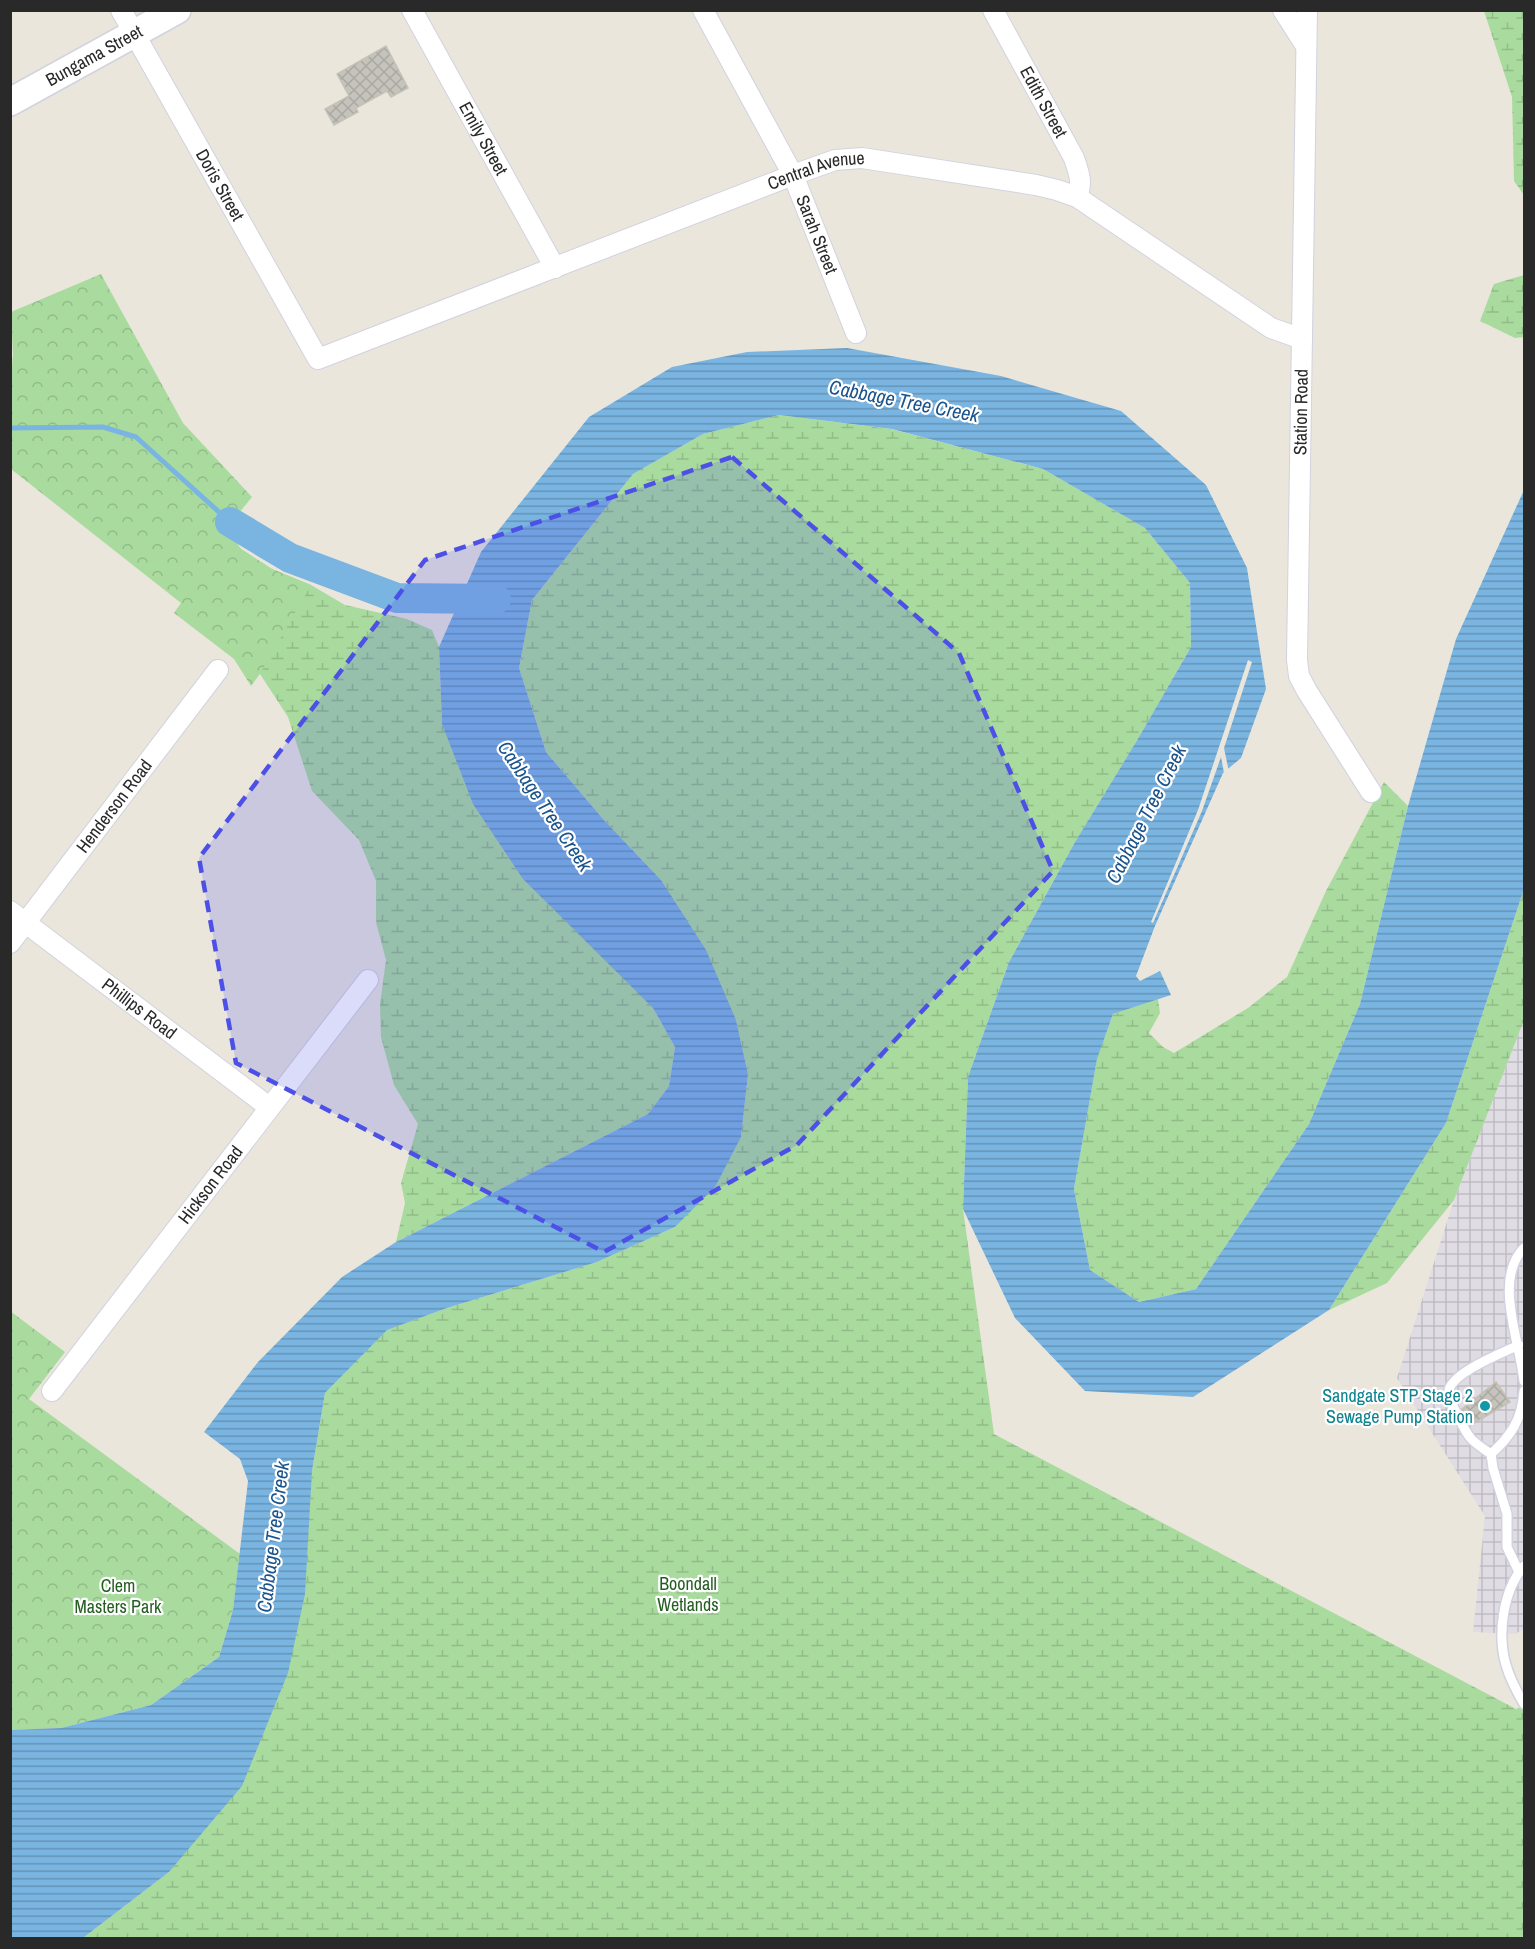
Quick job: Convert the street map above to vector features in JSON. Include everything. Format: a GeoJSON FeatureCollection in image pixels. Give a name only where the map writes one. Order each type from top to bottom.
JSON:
{"type":"FeatureCollection","features":[{"type":"Feature","properties":{"kind":"street","name":"Doris Street"},"geometry":{"type":"LineString","coordinates":[[121,10],[318,359]]}},
{"type":"Feature","properties":{"kind":"street","name":"Bungama Street"},"geometry":{"type":"LineString","coordinates":[[10,102],[177,10]]}},
{"type":"Feature","properties":{"kind":"street","name":"Emily Street"},"geometry":{"type":"LineString","coordinates":[[412,10],[555,268]]}},
{"type":"Feature","properties":{"kind":"street","name":"Sarah Street"},"geometry":{"type":"LineString","coordinates":[[703,10],[793,175],[856,333]]}},
{"type":"Feature","properties":{"kind":"street","name":"Edith Street"},"geometry":{"type":"LineString","coordinates":[[993,10],[1074,158],[1081,179],[1077,198]]}},
{"type":"Feature","properties":{"kind":"street"},"geometry":{"type":"LineString","coordinates":[[1283,10],[1306,45]]}},
{"type":"Feature","properties":{"kind":"street","name":"Station Road"},"geometry":{"type":"LineString","coordinates":[[1307,10],[1297,660],[1299,676],[1307,691],[1371,792]]}},
{"type":"Feature","properties":{"kind":"street","name":"Central Avenue"},"geometry":{"type":"LineString","coordinates":[[318,359],[793,175],[835,160],[862,158],[1036,185],[1077,198],[1271,328],[1302,339]]}},
{"type":"Feature","properties":{"kind":"street","name":"Henderson Road"},"geometry":{"type":"LineString","coordinates":[[10,943],[18,917],[218,670]]}},
{"type":"Feature","properties":{"kind":"street","name":"Phillips Road"},"geometry":{"type":"LineString","coordinates":[[18,917],[269,1107]]}},
{"type":"Feature","properties":{"kind":"street","name":"Hickson Road"},"geometry":{"type":"LineString","coordinates":[[52,1391],[368,980]]}},
{"type":"Feature","properties":{"kind":"lane"},"geometry":{"type":"LineString","coordinates":[[1524,1248],[1512,1267],[1508,1285],[1524,1381]]}},
{"type":"Feature","properties":{"kind":"lane"},"geometry":{"type":"LineString","coordinates":[[1519,1345],[1462,1374],[1452,1382],[1449,1392],[1451,1403],[1470,1440],[1491,1454],[1507,1514],[1507,1547],[1522,1569],[1508,1597],[1502,1633],[1506,1666],[1524,1704]]}},
{"type":"Feature","properties":{"kind":"lane"},"geometry":{"type":"LineString","coordinates":[[1491,1454],[1516,1426],[1523,1404],[1524,1391]]}},
{"type":"Feature","properties":{"kind":"highlighted area"},"geometry":{"type":"Polygon","coordinates":[[[732,457],[959,653],[1053,871],[797,1145],[604,1252],[236,1063],[199,858],[425,560],[732,457]]]}},
{"type":"Feature","properties":{"kind":"shaded area"},"geometry":{"type":"Polygon","coordinates":[[[1524,1020],[1524,1629],[1515,1634],[1473,1632],[1485,1516],[1397,1378],[1454,1200],[1524,1020]]]}},
{"type":"Feature","properties":{"kind":"green space"},"geometry":{"type":"Polygon","coordinates":[[[1484,11],[1524,11],[1524,195],[1514,181],[1512,97],[1484,11]]]}},
{"type":"Feature","properties":{"kind":"green space"},"geometry":{"type":"Polygon","coordinates":[[[101,274],[183,423],[252,497],[226,529],[241,549],[272,569],[311,585],[251,686],[234,659],[174,613],[181,603],[11,469],[10,393],[13,354],[11,312],[101,274]]]}},
{"type":"Feature","properties":{"kind":"green space"},"geometry":{"type":"Polygon","coordinates":[[[1524,275],[1524,337],[1515,338],[1480,321],[1494,284],[1524,275]]]}},
{"type":"Feature","properties":{"kind":"green space","name":"Boondall Wetlands"},"geometry":{"type":"Polygon","coordinates":[[[779,415],[891,429],[1043,469],[1145,528],[1190,583],[1191,647],[1075,842],[1009,962],[968,1077],[963,1209],[994,1434],[1516,1709],[1524,1705],[1524,1938],[83,1938],[169,1872],[312,1471],[325,1393],[386,1330],[447,1308],[597,1262],[675,1227],[741,1137],[748,1074],[736,1020],[661,880],[603,819],[546,752],[519,668],[532,600],[633,474],[703,434],[779,415]]]}},
{"type":"Feature","properties":{"kind":"green space"},"geometry":{"type":"Polygon","coordinates":[[[222,524],[241,549],[272,569],[311,585],[345,605],[407,619],[432,630],[439,647],[442,724],[653,1008],[675,1047],[669,1086],[648,1114],[396,1242],[405,1203],[401,1183],[418,1124],[394,1085],[381,1037],[380,1004],[386,960],[376,922],[376,881],[359,840],[312,791],[288,717],[260,674],[228,637],[222,524]]]}},
{"type":"Feature","properties":{"kind":"green space"},"geometry":{"type":"Polygon","coordinates":[[[1384,782],[1408,806],[1360,1004],[1309,1124],[1196,1289],[1139,1302],[1090,1270],[1074,1189],[1097,1058],[1113,1014],[1158,999],[1160,1013],[1149,1033],[1163,1047],[1174,1053],[1248,1008],[1287,977],[1326,891],[1384,782]]]}},
{"type":"Feature","properties":{"kind":"green space"},"geometry":{"type":"Polygon","coordinates":[[[1524,889],[1524,1020],[1454,1200],[1387,1283],[1329,1310],[1446,1123],[1524,889]]]}},
{"type":"Feature","properties":{"kind":"green space","name":"Clem Masters Park"},"geometry":{"type":"Polygon","coordinates":[[[10,1311],[65,1352],[29,1399],[240,1554],[233,1610],[219,1657],[151,1705],[61,1728],[11,1730],[10,1311]]]}},
{"type":"Feature","properties":{"kind":"water","name":"Cabbage Tree Creek"},"geometry":{"type":"Polygon","coordinates":[[[847,348],[1001,376],[1121,411],[1206,485],[1247,568],[1266,689],[1241,758],[1223,773],[1155,926],[1136,976],[1140,981],[1160,971],[1171,995],[1113,1014],[1097,1059],[1074,1189],[1090,1270],[1139,1302],[1196,1289],[1309,1124],[1360,1004],[1408,806],[1456,639],[1524,490],[1524,889],[1446,1123],[1329,1310],[1193,1397],[1085,1391],[1015,1318],[963,1209],[968,1077],[1009,962],[1075,842],[1191,647],[1190,583],[1145,528],[1043,469],[892,429],[779,415],[703,434],[633,474],[532,600],[519,668],[546,752],[603,819],[661,880],[706,950],[736,1020],[748,1074],[741,1137],[715,1187],[675,1227],[597,1262],[447,1308],[387,1330],[325,1393],[312,1471],[305,1594],[288,1673],[242,1786],[169,1872],[83,1938],[11,1938],[10,1730],[61,1728],[151,1705],[219,1657],[233,1610],[248,1481],[240,1459],[204,1432],[258,1362],[342,1277],[396,1242],[648,1114],[669,1086],[675,1047],[653,1008],[523,879],[473,804],[442,724],[439,647],[481,552],[589,417],[672,367],[747,352],[847,348]]]}},
{"type":"Feature","properties":{"kind":"pier"},"geometry":{"type":"Polygon","coordinates":[[[1248,660],[1252,662],[1224,748],[1229,772],[1224,773],[1221,757],[1202,811],[1153,923],[1151,922],[1198,810],[1248,660]]]}},
{"type":"Feature","properties":{"kind":"building"},"geometry":{"type":"Polygon","coordinates":[[[386,46],[408,88],[391,97],[387,91],[356,108],[358,112],[334,125],[325,109],[349,96],[337,74],[386,46]]]}},
{"type":"Feature","properties":{"kind":"building","name":"Sandgate STP Stage 2 Sewage Pump Station"},"geometry":{"type":"Polygon","coordinates":[[[1496,1382],[1510,1402],[1471,1425],[1462,1409],[1496,1382]]]}},
{"type":"Feature","properties":{"kind":"waterway"},"geometry":{"type":"LineString","coordinates":[[10,428],[103,427],[136,437],[230,522]]}},
{"type":"Feature","properties":{"kind":"waterway"},"geometry":{"type":"LineString","coordinates":[[230,522],[290,558],[397,598],[496,599]]}},
{"type":"Feature","properties":{"kind":"place","name":"Sandgate STP Stage 2 Sewage Pump Station"},"geometry":{"type":"Point","coordinates":[1485,1406]}}]}
